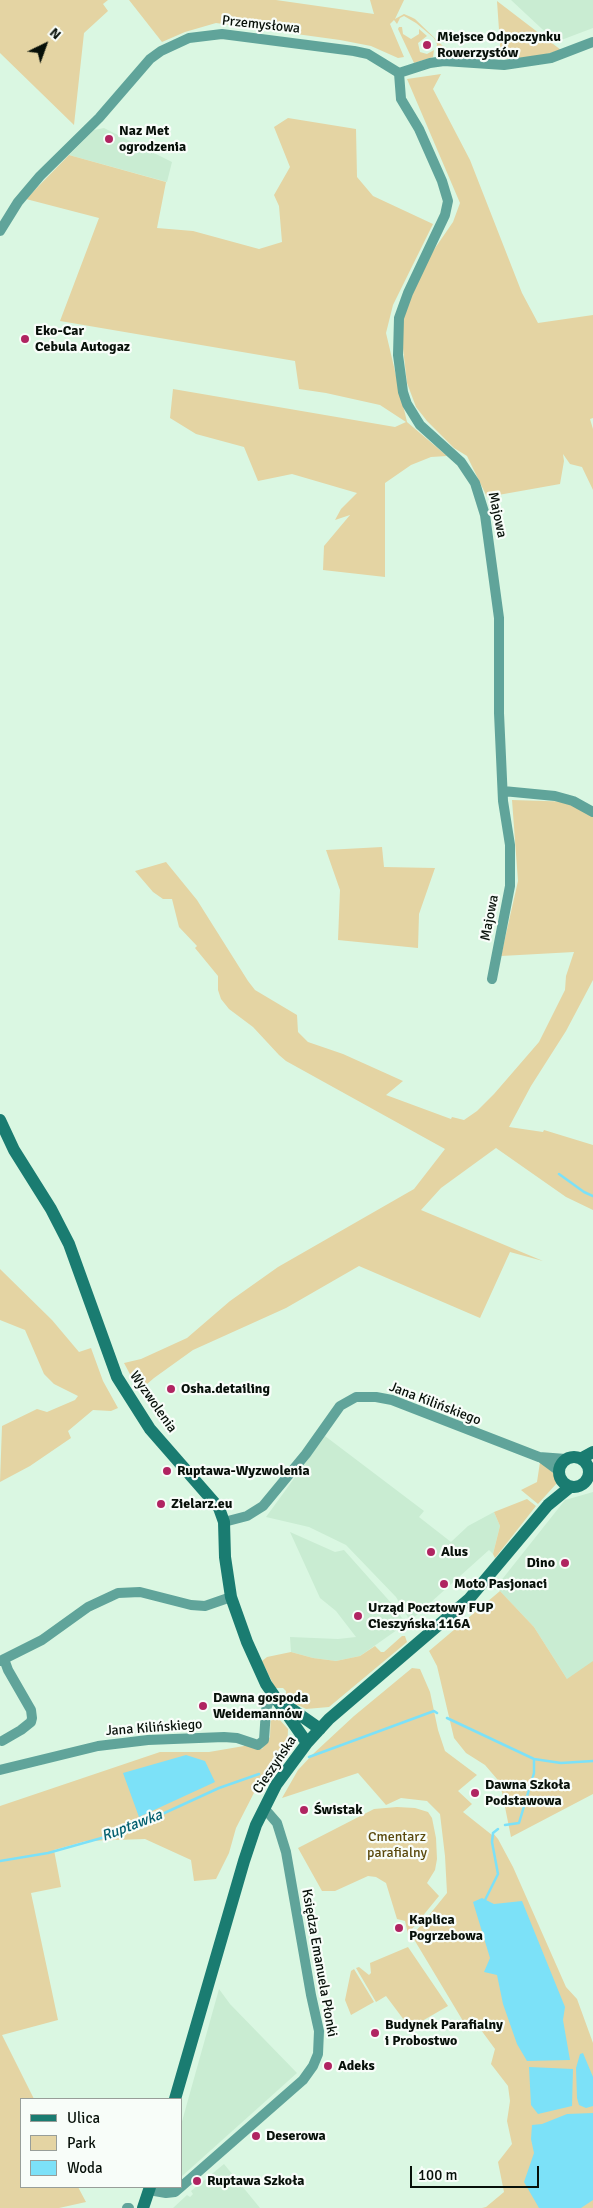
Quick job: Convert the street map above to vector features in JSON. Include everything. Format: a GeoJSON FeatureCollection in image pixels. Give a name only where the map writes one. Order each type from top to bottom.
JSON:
{"type":"FeatureCollection","features":[{"type":"Feature","properties":{"kind":"main road","name":"Wyzwolenia"},"geometry":{"type":"LineString","coordinates":[[0,1120],[14,1150],[51,1209],[69,1244],[117,1377],[150,1429],[216,1502],[224,1522],[225,1557],[231,1597],[259,1672],[274,1697],[307,1743]]}},
{"type":"Feature","properties":{"kind":"main road"},"geometry":{"type":"LineString","coordinates":[[574,1456],[590,1464],[586,1482],[581,1487],[559,1474],[561,1464],[566,1459],[574,1456]]}},
{"type":"Feature","properties":{"kind":"main road","name":"Cieszyńska"},"geometry":{"type":"LineString","coordinates":[[175,2098],[244,1861],[264,1808],[282,1776],[307,1743],[344,1705],[416,1646],[469,1599],[548,1505],[559,1474]]}},
{"type":"Feature","properties":{"kind":"main road","name":"Cieszyńska"},"geometry":{"type":"LineString","coordinates":[[548,1505],[581,1487]]}},
{"type":"Feature","properties":{"kind":"main road","name":"Wyzwolenia"},"geometry":{"type":"LineString","coordinates":[[274,1697],[320,1729]]}},
{"type":"Feature","properties":{"kind":"main road"},"geometry":{"type":"LineString","coordinates":[[143,2208],[150,2188]]}},
{"type":"Feature","properties":{"kind":"street","name":"Przemysłowa"},"geometry":{"type":"LineString","coordinates":[[0,232],[11,212],[35,182],[99,118],[150,59],[161,51],[189,38],[222,34],[354,51],[368,54],[399,73]]}},
{"type":"Feature","properties":{"kind":"street"},"geometry":{"type":"LineString","coordinates":[[399,73],[430,63],[444,61],[504,65],[552,58],[593,42]]}},
{"type":"Feature","properties":{"kind":"street","name":"Majowa"},"geometry":{"type":"LineString","coordinates":[[399,73],[401,98],[419,129],[442,181],[448,201],[445,215],[408,293],[399,318],[397,336],[403,392],[413,416],[420,425],[461,462],[475,483],[485,515],[498,618],[499,713],[503,791],[510,845],[510,886],[492,979]]}},
{"type":"Feature","properties":{"kind":"street"},"geometry":{"type":"LineString","coordinates":[[503,791],[555,796],[573,801],[593,812]]}},
{"type":"Feature","properties":{"kind":"street","name":"Jana Kilińskiego"},"geometry":{"type":"LineString","coordinates":[[224,1522],[247,1516],[263,1506],[306,1454],[340,1406],[356,1397],[376,1396],[392,1400],[539,1456],[566,1459]]}},
{"type":"Feature","properties":{"kind":"street","name":"Jana Kilińskiego"},"geometry":{"type":"LineString","coordinates":[[539,1456],[559,1474]]}},
{"type":"Feature","properties":{"kind":"street"},"geometry":{"type":"LineString","coordinates":[[2,1741],[21,1730],[31,1722],[32,1718],[31,1710],[2,1660],[42,1640],[88,1607],[118,1593],[140,1592],[191,1605],[206,1606],[231,1597]]}},
{"type":"Feature","properties":{"kind":"street","name":"Jana Kilińskiego"},"geometry":{"type":"LineString","coordinates":[[0,1770],[98,1746],[148,1740],[224,1737],[237,1738],[258,1745],[264,1740],[266,1710],[268,1703],[274,1697]]}},
{"type":"Feature","properties":{"kind":"street","name":"Księdza Emanuela Płonki"},"geometry":{"type":"LineString","coordinates":[[182,2186],[303,2080],[313,2066],[318,2054],[319,2031],[310,1995],[286,1852],[277,1823],[264,1808]]}},
{"type":"Feature","properties":{"kind":"street","name":"Księdza Emanuela Płonki"},"geometry":{"type":"LineString","coordinates":[[150,2188],[166,2193],[175,2192],[180,2188]]}},
{"type":"Feature","properties":{"kind":"shaded area"},"geometry":{"type":"Polygon","coordinates":[[[511,0],[593,0],[593,28],[556,42],[511,0]]]}},
{"type":"Feature","properties":{"kind":"shaded area"},"geometry":{"type":"Polygon","coordinates":[[[104,128],[172,162],[167,182],[69,155],[94,130],[104,128]]]}},
{"type":"Feature","properties":{"kind":"shaded area"},"geometry":{"type":"Polygon","coordinates":[[[325,1436],[424,1511],[419,1517],[451,1542],[468,1526],[494,1512],[500,1526],[493,1554],[489,1550],[410,1621],[396,1597],[346,1545],[309,1527],[266,1517],[325,1436]]]}},
{"type":"Feature","properties":{"kind":"shaded area"},"geometry":{"type":"Polygon","coordinates":[[[593,1492],[593,1705],[567,1679],[534,1627],[496,1587],[565,1500],[593,1492]]]}},
{"type":"Feature","properties":{"kind":"shaded area"},"geometry":{"type":"Polygon","coordinates":[[[290,1532],[335,1552],[344,1550],[393,1605],[404,1621],[404,1625],[360,1656],[336,1661],[313,1658],[291,1652],[290,1637],[338,1639],[356,1637],[336,1611],[320,1598],[290,1532]]]}},
{"type":"Feature","properties":{"kind":"shaded area"},"geometry":{"type":"Polygon","coordinates":[[[219,1989],[230,2004],[297,2073],[182,2176],[182,2121],[219,1989]]]}},
{"type":"Feature","properties":{"kind":"shaded area"},"geometry":{"type":"Polygon","coordinates":[[[224,2164],[260,2208],[173,2208],[187,2195],[190,2197],[193,2194],[191,2191],[224,2164]]]}},
{"type":"Feature","properties":{"kind":"green space"},"geometry":{"type":"Polygon","coordinates":[[[0,0],[108,0],[103,4],[108,11],[84,33],[74,125],[0,53],[0,0]]]}},
{"type":"Feature","properties":{"kind":"green space"},"geometry":{"type":"Polygon","coordinates":[[[129,0],[276,0],[374,14],[370,0],[404,0],[395,19],[404,14],[415,19],[447,50],[445,54],[436,54],[437,44],[434,38],[404,16],[400,18],[397,24],[394,20],[390,24],[404,57],[398,58],[371,46],[340,40],[216,23],[185,32],[162,42],[129,0]]]}},
{"type":"Feature","properties":{"kind":"green space"},"geometry":{"type":"Polygon","coordinates":[[[497,1],[561,50],[536,57],[501,59],[497,1]]]}},
{"type":"Feature","properties":{"kind":"green space"},"geometry":{"type":"Polygon","coordinates":[[[402,27],[403,34],[411,39],[419,34],[419,29],[427,36],[418,43],[420,52],[427,54],[434,50],[433,57],[414,63],[398,29],[402,27]]]}},
{"type":"Feature","properties":{"kind":"green space"},"geometry":{"type":"Polygon","coordinates":[[[441,74],[433,89],[470,160],[522,293],[538,323],[593,315],[593,418],[590,419],[593,429],[593,490],[582,467],[570,464],[563,454],[564,461],[560,484],[487,497],[467,456],[454,448],[427,421],[416,407],[407,383],[400,323],[422,267],[453,222],[460,203],[407,79],[441,74]]]}},
{"type":"Feature","properties":{"kind":"green space"},"geometry":{"type":"Polygon","coordinates":[[[288,118],[356,129],[357,177],[373,196],[433,224],[393,305],[386,333],[407,422],[447,456],[431,457],[411,465],[385,483],[385,577],[323,570],[324,546],[350,515],[335,520],[341,509],[357,493],[292,474],[258,481],[244,447],[196,434],[170,418],[173,389],[395,427],[406,422],[380,405],[299,389],[295,361],[60,321],[99,218],[26,199],[69,155],[166,182],[157,228],[193,231],[259,249],[282,242],[279,206],[274,195],[290,167],[274,127],[288,118]]]}},
{"type":"Feature","properties":{"kind":"green space"},"geometry":{"type":"Polygon","coordinates":[[[512,800],[577,802],[593,815],[593,980],[566,1031],[531,1086],[509,1127],[543,1132],[544,1130],[593,1145],[593,1210],[566,1197],[496,1148],[441,1188],[421,1210],[543,1261],[510,1252],[480,1318],[359,1266],[286,1308],[193,1350],[139,1391],[124,1363],[141,1359],[187,1338],[230,1301],[278,1267],[414,1189],[445,1149],[286,1061],[279,1055],[253,1027],[229,1009],[221,999],[218,990],[218,976],[195,948],[197,946],[179,927],[172,899],[163,899],[153,892],[135,871],[166,862],[197,900],[255,990],[297,1015],[298,1032],[308,1042],[343,1054],[403,1081],[386,1095],[451,1119],[452,1117],[464,1120],[477,1111],[494,1094],[539,1042],[565,990],[566,976],[574,952],[501,956],[518,881],[512,800]]]}},
{"type":"Feature","properties":{"kind":"green space"},"geometry":{"type":"Polygon","coordinates":[[[382,847],[384,867],[435,868],[419,914],[418,948],[338,940],[340,890],[326,850],[382,847]]]}},
{"type":"Feature","properties":{"kind":"green space"},"geometry":{"type":"Polygon","coordinates":[[[0,1269],[52,1320],[79,1352],[91,1348],[103,1381],[118,1408],[111,1411],[93,1410],[68,1431],[71,1438],[30,1466],[0,1482],[2,1426],[37,1409],[47,1412],[75,1400],[78,1396],[54,1384],[44,1374],[25,1330],[0,1320],[0,1269]]]}},
{"type":"Feature","properties":{"kind":"green space"},"geometry":{"type":"Polygon","coordinates":[[[540,1462],[555,1474],[557,1483],[538,1504],[521,1490],[537,1482],[540,1462]]]}},
{"type":"Feature","properties":{"kind":"green space"},"geometry":{"type":"Polygon","coordinates":[[[527,1499],[536,1506],[495,1558],[493,1554],[500,1526],[494,1512],[527,1499]]]}},
{"type":"Feature","properties":{"kind":"green space"},"geometry":{"type":"Polygon","coordinates":[[[500,1591],[534,1627],[567,1679],[593,1661],[593,1794],[511,1837],[502,1792],[497,1779],[485,1765],[466,1753],[454,1738],[437,1666],[429,1651],[500,1591]]]}},
{"type":"Feature","properties":{"kind":"green space"},"geometry":{"type":"Polygon","coordinates":[[[402,1636],[405,1636],[407,1642],[329,1707],[306,1709],[298,1705],[296,1706],[286,1697],[286,1691],[283,1688],[275,1688],[262,1661],[267,1657],[291,1652],[313,1658],[336,1661],[360,1656],[375,1646],[381,1652],[384,1652],[402,1636]]]}},
{"type":"Feature","properties":{"kind":"green space"},"geometry":{"type":"Polygon","coordinates":[[[412,1668],[420,1669],[430,1692],[438,1730],[445,1751],[477,1775],[458,1791],[472,1804],[463,1812],[492,1835],[493,1833],[498,1839],[513,1867],[566,1987],[577,1999],[593,2043],[593,2208],[482,2208],[486,2207],[504,2192],[498,2162],[512,2144],[507,2121],[510,2101],[508,2086],[491,2064],[495,2049],[481,2030],[463,2021],[412,1936],[447,1893],[440,1814],[427,1801],[401,1798],[386,1805],[358,1773],[282,1798],[298,1770],[313,1754],[354,1716],[412,1668]]]}},
{"type":"Feature","properties":{"kind":"green space"},"geometry":{"type":"Polygon","coordinates":[[[271,1710],[288,1729],[287,1754],[273,1773],[263,1792],[257,1787],[236,1828],[229,1853],[216,1879],[194,1881],[191,1860],[145,1839],[86,1841],[54,1850],[61,1887],[31,1893],[58,2020],[2,2035],[34,2098],[20,2098],[20,2188],[79,2188],[86,2202],[59,2208],[0,2208],[0,1806],[160,1752],[209,1752],[244,1746],[245,1743],[262,1749],[270,1737],[271,1710]]]}},
{"type":"Feature","properties":{"kind":"green space","name":"Cmentarz parafialny"},"geometry":{"type":"Polygon","coordinates":[[[415,1808],[428,1812],[432,1818],[436,1838],[437,1859],[435,1870],[427,1883],[439,1896],[408,1934],[405,1921],[397,1919],[386,1883],[376,1877],[368,1876],[335,1891],[322,1891],[298,1848],[374,1809],[415,1808]]]}},
{"type":"Feature","properties":{"kind":"green space"},"geometry":{"type":"Polygon","coordinates":[[[408,1947],[448,2006],[410,2028],[386,1996],[376,2002],[356,1968],[359,1967],[369,1975],[371,1973],[370,1963],[408,1947]]]}},
{"type":"Feature","properties":{"kind":"green space"},"geometry":{"type":"Polygon","coordinates":[[[354,1969],[374,2002],[351,2015],[345,2000],[351,1971],[354,1969]]]}},
{"type":"Feature","properties":{"kind":"water"},"geometry":{"type":"Polygon","coordinates":[[[186,1755],[205,1761],[215,1782],[139,1817],[123,1773],[186,1755]]]}},
{"type":"Feature","properties":{"kind":"water"},"geometry":{"type":"Polygon","coordinates":[[[482,1898],[494,1904],[522,1901],[565,2007],[563,2020],[570,2060],[527,2061],[517,2044],[503,2004],[497,1975],[484,1972],[490,1958],[473,1902],[482,1898]]]}},
{"type":"Feature","properties":{"kind":"water"},"geometry":{"type":"Polygon","coordinates":[[[583,2053],[593,2077],[593,2106],[586,2108],[579,2105],[577,2098],[576,2068],[580,2054],[583,2053]]]}},
{"type":"Feature","properties":{"kind":"water"},"geometry":{"type":"Polygon","coordinates":[[[529,2067],[573,2069],[572,2106],[538,2114],[531,2105],[529,2067]]]}},
{"type":"Feature","properties":{"kind":"water"},"geometry":{"type":"Polygon","coordinates":[[[593,2113],[593,2200],[581,2208],[539,2208],[524,2182],[534,2153],[531,2139],[532,2125],[542,2124],[567,2114],[593,2113]]]}},
{"type":"Feature","properties":{"kind":"waterway"},"geometry":{"type":"LineString","coordinates":[[559,1174],[584,1192],[593,1196]]}},
{"type":"Feature","properties":{"kind":"waterway","name":"Ruptawka"},"geometry":{"type":"LineString","coordinates":[[309,1757],[434,1711],[437,1713]]}},
{"type":"Feature","properties":{"kind":"waterway","name":"Ruptawka"},"geometry":{"type":"LineString","coordinates":[[447,1718],[534,1759],[561,1763],[593,1761]]}},
{"type":"Feature","properties":{"kind":"waterway"},"geometry":{"type":"LineString","coordinates":[[505,1825],[519,1823],[534,1773],[534,1759]]}},
{"type":"Feature","properties":{"kind":"waterway","name":"Ruptawka"},"geometry":{"type":"LineString","coordinates":[[0,1861],[48,1853],[123,1832],[219,1788],[259,1774]]}},
{"type":"Feature","properties":{"kind":"waterway"},"geometry":{"type":"LineString","coordinates":[[485,1900],[498,1874],[492,1842],[493,1833],[498,1829]]}},
{"type":"Feature","properties":{"kind":"place","name":"Miejsce Odpoczynku Rowerzystów"},"geometry":{"type":"Point","coordinates":[427,45]}},
{"type":"Feature","properties":{"kind":"place","name":"Naz Met ogrodzenia"},"geometry":{"type":"Point","coordinates":[109,139]}},
{"type":"Feature","properties":{"kind":"place","name":"Eko-Car Cebula Autogaz"},"geometry":{"type":"Point","coordinates":[25,339]}},
{"type":"Feature","properties":{"kind":"place","name":"Osha.detailing"},"geometry":{"type":"Point","coordinates":[171,1389]}},
{"type":"Feature","properties":{"kind":"place","name":"Ruptawa-Wyzwolenia"},"geometry":{"type":"Point","coordinates":[167,1471]}},
{"type":"Feature","properties":{"kind":"place","name":"Zielarz.eu"},"geometry":{"type":"Point","coordinates":[161,1504]}},
{"type":"Feature","properties":{"kind":"place","name":"Alus"},"geometry":{"type":"Point","coordinates":[431,1552]}},
{"type":"Feature","properties":{"kind":"place","name":"Dino"},"geometry":{"type":"Point","coordinates":[565,1563]}},
{"type":"Feature","properties":{"kind":"place","name":"Moto Pasjonaci"},"geometry":{"type":"Point","coordinates":[444,1584]}},
{"type":"Feature","properties":{"kind":"place","name":"Urząd Pocztowy FUP Cieszyńska 116A"},"geometry":{"type":"Point","coordinates":[358,1616]}},
{"type":"Feature","properties":{"kind":"place","name":"Dawna gospoda Weidemannów"},"geometry":{"type":"Point","coordinates":[203,1706]}},
{"type":"Feature","properties":{"kind":"place","name":"Dawna Szkoła Podstawowa"},"geometry":{"type":"Point","coordinates":[475,1793]}},
{"type":"Feature","properties":{"kind":"place","name":"Świstak"},"geometry":{"type":"Point","coordinates":[304,1810]}},
{"type":"Feature","properties":{"kind":"place","name":"Kaplica Pogrzebowa"},"geometry":{"type":"Point","coordinates":[399,1928]}},
{"type":"Feature","properties":{"kind":"place","name":"Budynek Parafialny i Probostwo"},"geometry":{"type":"Point","coordinates":[375,2033]}},
{"type":"Feature","properties":{"kind":"place","name":"Adeks"},"geometry":{"type":"Point","coordinates":[328,2066]}},
{"type":"Feature","properties":{"kind":"place","name":"Deserowa"},"geometry":{"type":"Point","coordinates":[256,2136]}},
{"type":"Feature","properties":{"kind":"place","name":"Ruptawa Szkoła"},"geometry":{"type":"Point","coordinates":[197,2181]}}]}
